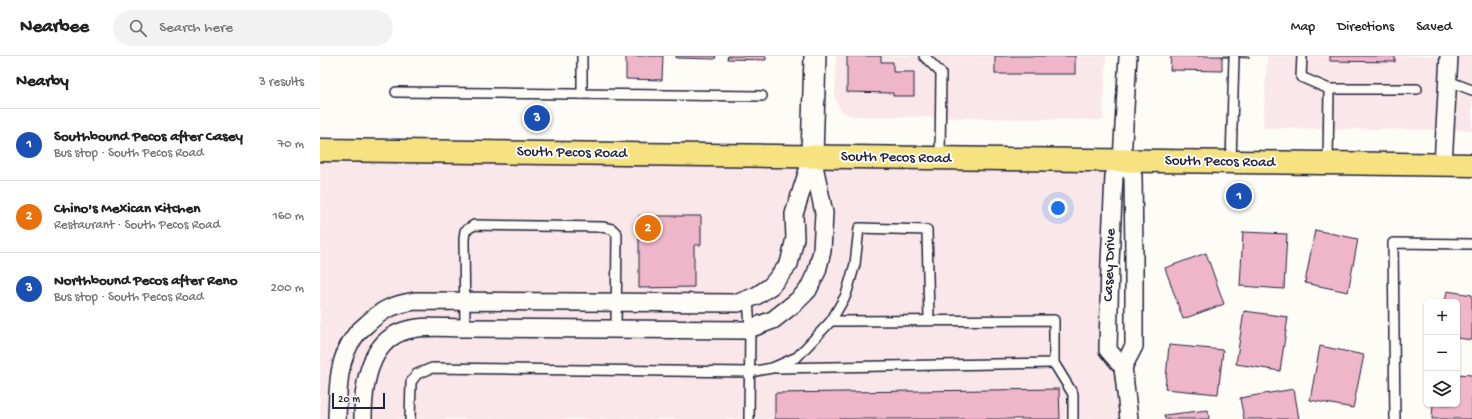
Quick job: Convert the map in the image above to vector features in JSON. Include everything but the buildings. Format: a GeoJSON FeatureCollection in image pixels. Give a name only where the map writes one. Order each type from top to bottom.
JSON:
{"type":"FeatureCollection","features":[{"type":"Feature","properties":{"kind":"main road","name":"South Pecos Road"},"geometry":{"type":"LineString","coordinates":[[320,150],[1472,165]]}},
{"type":"Feature","properties":{"kind":"street"},"geometry":{"type":"LineString","coordinates":[[363,419],[363,400],[372,360],[387,340],[406,330],[419,328],[465,328],[738,330],[750,328],[773,320],[796,302],[808,290],[817,270],[822,251],[824,213],[812,156],[814,56]]}},
{"type":"Feature","properties":{"kind":"street","name":"Casey Drive"},"geometry":{"type":"LineString","coordinates":[[1122,160],[1133,176],[1134,255],[1134,346],[1123,367],[1108,350],[1114,176],[1122,160],[1128,56]]}},
{"type":"Feature","properties":{"kind":"street"},"geometry":{"type":"LineString","coordinates":[[1444,164],[1449,56]]}},
{"type":"Feature","properties":{"kind":"street"},"geometry":{"type":"LineString","coordinates":[[337,419],[339,378],[344,357],[355,336],[378,314],[396,304],[415,301],[738,303],[748,299],[771,286],[789,264],[795,238],[794,214],[812,156]]}},
{"type":"Feature","properties":{"kind":"street"},"geometry":{"type":"LineString","coordinates":[[1123,367],[1129,419]]}},
{"type":"Feature","properties":{"kind":"lane"},"geometry":{"type":"LineString","coordinates":[[582,56],[582,94]]}},
{"type":"Feature","properties":{"kind":"lane"},"geometry":{"type":"LineString","coordinates":[[924,56],[941,73],[940,158]]}},
{"type":"Feature","properties":{"kind":"lane"},"geometry":{"type":"LineString","coordinates":[[1302,56],[1301,77],[1329,89],[1417,89]]}},
{"type":"Feature","properties":{"kind":"lane"},"geometry":{"type":"LineString","coordinates":[[1231,162],[1234,57]]}},
{"type":"Feature","properties":{"kind":"lane"},"geometry":{"type":"LineString","coordinates":[[1448,81],[1472,90]]}},
{"type":"Feature","properties":{"kind":"lane"},"geometry":{"type":"LineString","coordinates":[[1328,163],[1329,89]]}},
{"type":"Feature","properties":{"kind":"lane"},"geometry":{"type":"LineString","coordinates":[[396,92],[762,96]]}},
{"type":"Feature","properties":{"kind":"lane"},"geometry":{"type":"LineString","coordinates":[[465,328],[464,239],[465,231],[474,224],[602,227],[612,229],[617,234],[616,329]]}},
{"type":"Feature","properties":{"kind":"lane"},"geometry":{"type":"LineString","coordinates":[[772,368],[796,357],[831,321],[846,295],[854,264],[859,228],[927,230],[929,320]]}},
{"type":"Feature","properties":{"kind":"lane"},"geometry":{"type":"LineString","coordinates":[[1395,419],[1392,243],[1472,244]]}},
{"type":"Feature","properties":{"kind":"lane"},"geometry":{"type":"LineString","coordinates":[[748,299],[750,328],[749,419]]}},
{"type":"Feature","properties":{"kind":"lane"},"geometry":{"type":"LineString","coordinates":[[831,321],[1054,320],[1054,364],[1073,394],[1073,419]]}},
{"type":"Feature","properties":{"kind":"lane"},"geometry":{"type":"LineString","coordinates":[[410,419],[411,382],[417,374],[432,368],[750,372],[772,368],[1054,364]]}},
{"type":"Feature","properties":{"kind":"shaded area"},"geometry":{"type":"Polygon","coordinates":[[[836,56],[1106,56],[1103,120],[852,116],[841,111],[835,98],[836,56]]]}},
{"type":"Feature","properties":{"kind":"shaded area"},"geometry":{"type":"Polygon","coordinates":[[[1267,56],[1472,56],[1472,130],[1263,128],[1267,56]]]}},
{"type":"Feature","properties":{"kind":"shaded area"},"geometry":{"type":"Polygon","coordinates":[[[320,150],[1103,161],[1118,419],[320,419],[320,150]]]}},
{"type":"Feature","properties":{"kind":"place","name":"Northbound Pecos after Reno"},"geometry":{"type":"Point","coordinates":[537,118]}},
{"type":"Feature","properties":{"kind":"place","name":"Southbound Pecos after Casey"},"geometry":{"type":"Point","coordinates":[1239,196]}},
{"type":"Feature","properties":{"kind":"place","name":"Chino's Mexican Kitchen"},"geometry":{"type":"Point","coordinates":[648,228]}}]}
